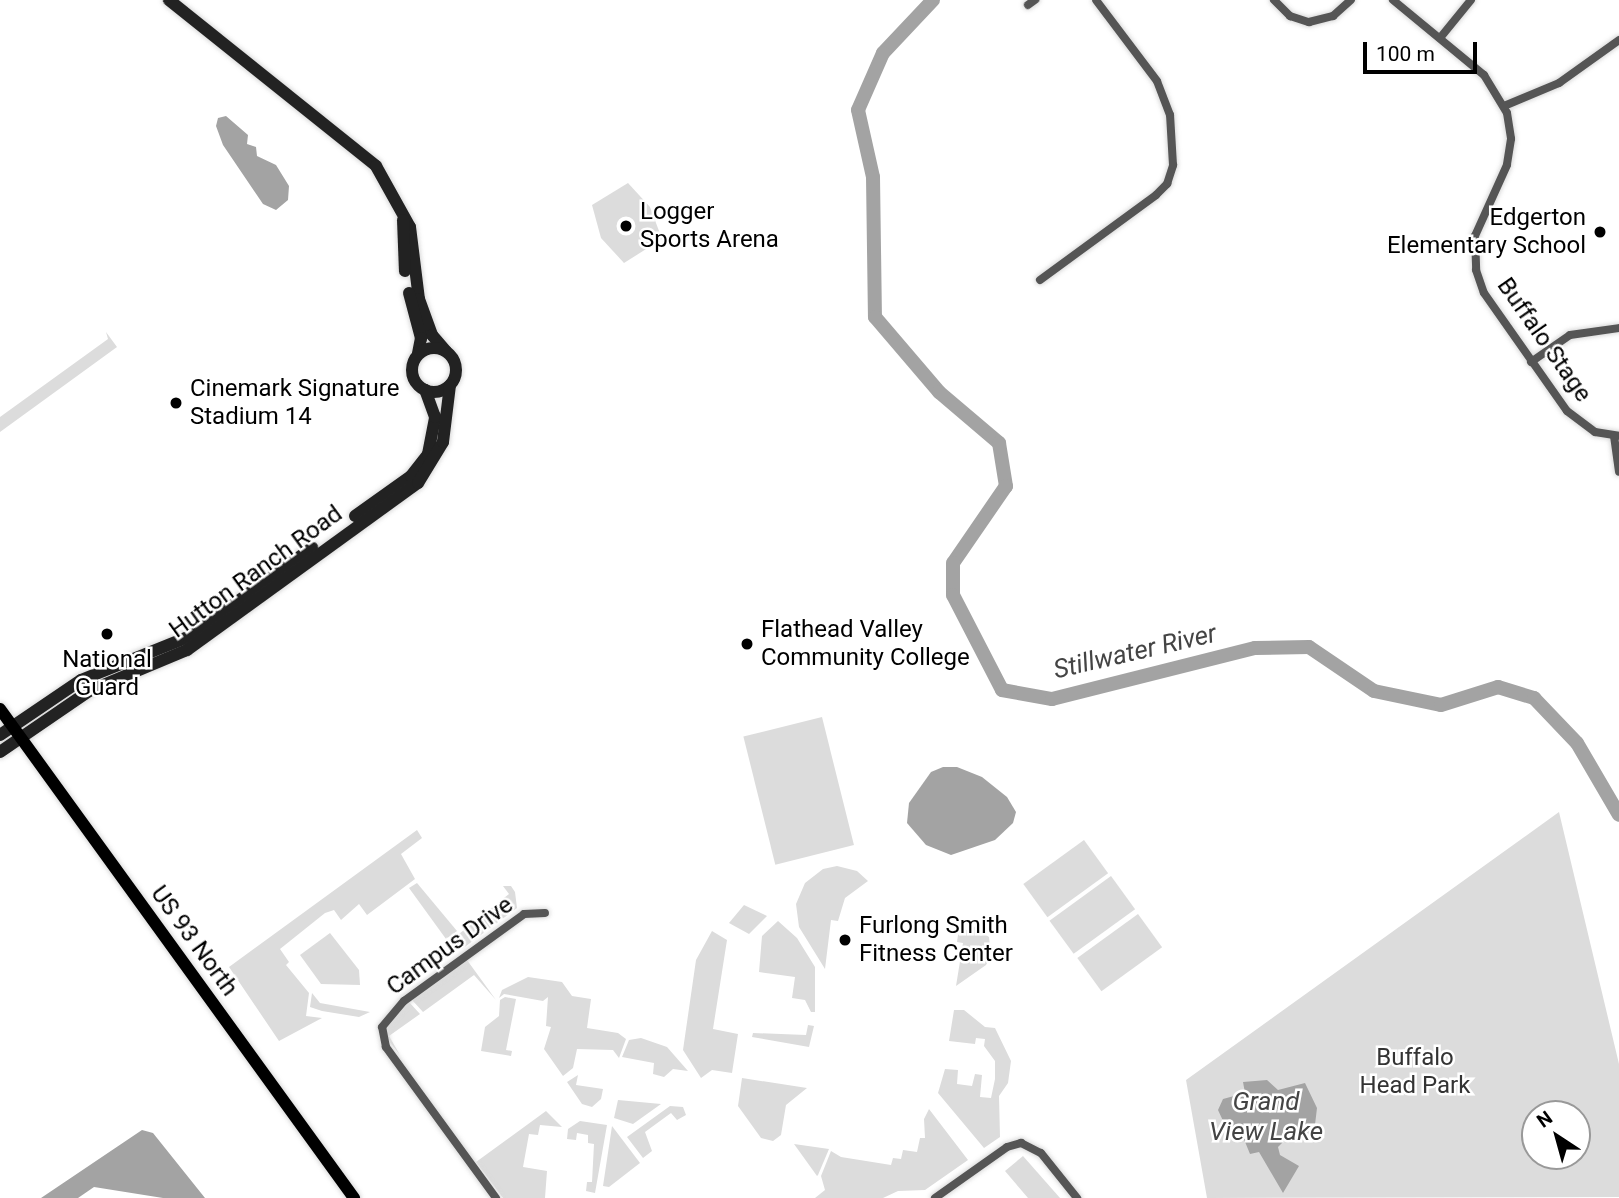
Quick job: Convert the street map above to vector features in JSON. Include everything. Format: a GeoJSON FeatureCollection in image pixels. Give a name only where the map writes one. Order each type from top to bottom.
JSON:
{"type":"FeatureCollection","features":[{"type":"Feature","properties":{"kind":"main road"},"geometry":{"type":"LineString","coordinates":[[169,0],[359,149],[388,182],[410,227],[419,299],[432,335],[456,365],[450,386],[438,392],[425,390],[412,375],[421,338],[405,272],[403,216]]}},
{"type":"Feature","properties":{"kind":"main road"},"geometry":{"type":"LineString","coordinates":[[418,354],[429,348],[446,351]]}},
{"type":"Feature","properties":{"kind":"main road","name":"Hutton Ranch Road"},"geometry":{"type":"LineString","coordinates":[[17,732],[89,691],[187,650],[418,483],[440,452],[450,386]]}},
{"type":"Feature","properties":{"kind":"main road","name":"Hutton Ranch Road"},"geometry":{"type":"LineString","coordinates":[[17,732],[81,680],[188,637],[411,476],[428,454],[434,433],[435,409],[425,390]]}},
{"type":"Feature","properties":{"kind":"main road","name":"US 93 North"},"geometry":{"type":"LineString","coordinates":[[0,709],[354,1198]]}},
{"type":"Feature","properties":{"kind":"main road"},"geometry":{"type":"LineString","coordinates":[[0,735],[17,732]]}},
{"type":"Feature","properties":{"kind":"main road"},"geometry":{"type":"LineString","coordinates":[[0,752],[17,732]]}},
{"type":"Feature","properties":{"kind":"street"},"geometry":{"type":"LineString","coordinates":[[1040,280],[1156,195],[1167,184],[1173,165],[1170,115],[1157,81],[1096,0]]}},
{"type":"Feature","properties":{"kind":"street"},"geometry":{"type":"LineString","coordinates":[[1274,0],[1290,16],[1309,22],[1333,16],[1351,0]]}},
{"type":"Feature","properties":{"kind":"street","name":"Buffalo Stage"},"geometry":{"type":"LineString","coordinates":[[1392,0],[1484,75],[1504,106],[1510,131],[1509,157],[1479,219],[1475,262],[1484,293],[1573,417],[1595,432],[1616,436]]}},
{"type":"Feature","properties":{"kind":"street"},"geometry":{"type":"LineString","coordinates":[[1440,38],[1471,0]]}},
{"type":"Feature","properties":{"kind":"street"},"geometry":{"type":"LineString","coordinates":[[1504,106],[1559,83],[1619,40]]}},
{"type":"Feature","properties":{"kind":"street"},"geometry":{"type":"LineString","coordinates":[[1531,362],[1570,335],[1619,328]]}},
{"type":"Feature","properties":{"kind":"street"},"geometry":{"type":"LineString","coordinates":[[1616,436],[1619,472]]}},
{"type":"Feature","properties":{"kind":"street","name":"Campus Drive"},"geometry":{"type":"LineString","coordinates":[[496,1198],[386,1047],[382,1027],[404,1001],[524,914],[545,913]]}},
{"type":"Feature","properties":{"kind":"street"},"geometry":{"type":"LineString","coordinates":[[935,1198],[1007,1147],[1021,1143],[1041,1153],[1077,1198]]}},
{"type":"Feature","properties":{"kind":"green space","name":"Logger Sports Arena"},"geometry":{"type":"Polygon","coordinates":[[[628,183],[650,207],[662,239],[624,263],[601,238],[592,205],[628,183]]]}},
{"type":"Feature","properties":{"kind":"green space"},"geometry":{"type":"Polygon","coordinates":[[[106,332],[117,347],[0,432],[0,417],[108,339],[106,332]]]}},
{"type":"Feature","properties":{"kind":"green space"},"geometry":{"type":"Polygon","coordinates":[[[822,717],[854,845],[775,865],[743,737],[822,717]]]}},
{"type":"Feature","properties":{"kind":"green space","name":"Buffalo Head Park"},"geometry":{"type":"Polygon","coordinates":[[[1559,812],[1619,1064],[1619,1197],[1207,1198],[1186,1080],[1559,812]]]}},
{"type":"Feature","properties":{"kind":"green space"},"geometry":{"type":"Polygon","coordinates":[[[417,830],[422,838],[401,854],[415,879],[367,915],[359,904],[341,920],[334,910],[325,913],[280,949],[289,962],[286,965],[309,993],[306,1016],[322,1018],[279,1041],[229,967],[417,830]]]}},
{"type":"Feature","properties":{"kind":"green space"},"geometry":{"type":"Polygon","coordinates":[[[1084,840],[1108,873],[1047,917],[1023,884],[1084,840]]]}},
{"type":"Feature","properties":{"kind":"green space"},"geometry":{"type":"Polygon","coordinates":[[[837,866],[857,871],[868,881],[845,898],[838,921],[831,920],[825,969],[799,927],[796,904],[805,883],[823,869],[837,866]]]}},
{"type":"Feature","properties":{"kind":"green space"},"geometry":{"type":"Polygon","coordinates":[[[1111,876],[1135,909],[1074,954],[1050,921],[1111,876]]]}},
{"type":"Feature","properties":{"kind":"green space"},"geometry":{"type":"Polygon","coordinates":[[[417,883],[457,931],[446,939],[409,888],[417,883]]]}},
{"type":"Feature","properties":{"kind":"green space"},"geometry":{"type":"Polygon","coordinates":[[[503,886],[511,886],[515,892],[517,908],[462,949],[454,938],[509,894],[503,886]]]}},
{"type":"Feature","properties":{"kind":"green space"},"geometry":{"type":"Polygon","coordinates":[[[744,905],[767,916],[749,934],[729,923],[744,905]]]}},
{"type":"Feature","properties":{"kind":"green space"},"geometry":{"type":"Polygon","coordinates":[[[1138,914],[1162,947],[1101,991],[1077,958],[1138,914]]]}},
{"type":"Feature","properties":{"kind":"green space"},"geometry":{"type":"Polygon","coordinates":[[[778,921],[797,938],[815,967],[815,1012],[811,1012],[805,1000],[792,998],[795,977],[759,972],[762,936],[778,921]]]}},
{"type":"Feature","properties":{"kind":"green space"},"geometry":{"type":"Polygon","coordinates":[[[973,926],[989,937],[991,956],[986,965],[956,986],[963,943],[957,942],[958,935],[973,926]]]}},
{"type":"Feature","properties":{"kind":"green space"},"geometry":{"type":"Polygon","coordinates":[[[712,931],[727,940],[713,1029],[738,1034],[732,1073],[712,1070],[701,1078],[683,1050],[696,960],[712,931]]]}},
{"type":"Feature","properties":{"kind":"green space"},"geometry":{"type":"Polygon","coordinates":[[[330,933],[359,970],[360,985],[321,984],[300,955],[330,933]]]}},
{"type":"Feature","properties":{"kind":"green space"},"geometry":{"type":"Polygon","coordinates":[[[467,960],[496,1000],[474,975],[423,1012],[412,1000],[467,960]]]}},
{"type":"Feature","properties":{"kind":"green space"},"geometry":{"type":"Polygon","coordinates":[[[528,977],[562,982],[572,996],[591,999],[587,1028],[618,1033],[626,1039],[619,1058],[613,1050],[577,1049],[573,1068],[563,1076],[544,1049],[551,1027],[546,1026],[548,997],[543,1001],[504,994],[499,998],[502,990],[528,977]]]}},
{"type":"Feature","properties":{"kind":"green space"},"geometry":{"type":"Polygon","coordinates":[[[312,993],[320,1003],[370,1012],[359,1017],[322,1011],[310,1007],[312,993]]]}},
{"type":"Feature","properties":{"kind":"green space"},"geometry":{"type":"Polygon","coordinates":[[[505,997],[516,999],[506,1050],[512,1051],[511,1056],[481,1051],[485,1027],[499,1016],[500,1000],[505,997]]]}},
{"type":"Feature","properties":{"kind":"green space"},"geometry":{"type":"Polygon","coordinates":[[[409,1002],[420,1014],[389,1036],[400,1055],[388,1040],[386,1027],[409,1002]]]}},
{"type":"Feature","properties":{"kind":"green space"},"geometry":{"type":"Polygon","coordinates":[[[954,1010],[964,1010],[985,1027],[995,1028],[1011,1061],[1008,1083],[999,1096],[1000,1137],[984,1148],[938,1093],[945,1069],[958,1070],[957,1084],[972,1086],[975,1074],[982,1075],[980,1097],[991,1098],[995,1079],[995,1061],[984,1046],[985,1039],[976,1038],[975,1044],[949,1041],[954,1010]]]}},
{"type":"Feature","properties":{"kind":"green space"},"geometry":{"type":"Polygon","coordinates":[[[808,1025],[814,1026],[809,1047],[752,1037],[753,1033],[806,1035],[808,1025]]]}},
{"type":"Feature","properties":{"kind":"green space"},"geometry":{"type":"Polygon","coordinates":[[[641,1038],[667,1047],[688,1071],[673,1069],[664,1077],[653,1074],[654,1063],[622,1057],[629,1040],[641,1038]]]}},
{"type":"Feature","properties":{"kind":"green space"},"geometry":{"type":"Polygon","coordinates":[[[578,1075],[576,1085],[603,1089],[601,1099],[592,1107],[582,1104],[567,1082],[578,1075]]]}},
{"type":"Feature","properties":{"kind":"green space"},"geometry":{"type":"Polygon","coordinates":[[[742,1078],[807,1088],[786,1105],[781,1135],[773,1141],[761,1138],[738,1106],[742,1078]]]}},
{"type":"Feature","properties":{"kind":"green space"},"geometry":{"type":"Polygon","coordinates":[[[618,1100],[661,1104],[633,1124],[614,1118],[618,1100]]]}},
{"type":"Feature","properties":{"kind":"green space"},"geometry":{"type":"Polygon","coordinates":[[[670,1106],[683,1107],[686,1115],[677,1120],[671,1113],[645,1132],[652,1151],[643,1158],[627,1137],[670,1106]]]}},
{"type":"Feature","properties":{"kind":"green space"},"geometry":{"type":"Polygon","coordinates":[[[929,1109],[968,1160],[925,1190],[898,1191],[883,1198],[815,1198],[825,1190],[821,1176],[831,1151],[841,1157],[891,1165],[893,1158],[901,1159],[903,1150],[917,1152],[920,1138],[925,1138],[924,1119],[929,1109]]]}},
{"type":"Feature","properties":{"kind":"green space"},"geometry":{"type":"Polygon","coordinates":[[[546,1111],[562,1127],[540,1125],[538,1135],[529,1134],[523,1167],[547,1171],[545,1198],[503,1198],[476,1162],[546,1111]]]}},
{"type":"Feature","properties":{"kind":"green space"},"geometry":{"type":"Polygon","coordinates":[[[580,1121],[607,1125],[595,1193],[586,1191],[587,1182],[592,1182],[594,1144],[588,1143],[588,1135],[577,1133],[576,1140],[567,1139],[568,1129],[580,1121]]]}},
{"type":"Feature","properties":{"kind":"green space"},"geometry":{"type":"Polygon","coordinates":[[[612,1126],[640,1163],[609,1187],[603,1186],[612,1126]]]}},
{"type":"Feature","properties":{"kind":"green space"},"geometry":{"type":"Polygon","coordinates":[[[794,1144],[829,1149],[817,1176],[794,1144]]]}},
{"type":"Feature","properties":{"kind":"green space"},"geometry":{"type":"Polygon","coordinates":[[[1023,1156],[1060,1198],[1028,1198],[1005,1171],[1023,1156]]]}},
{"type":"Feature","properties":{"kind":"water"},"geometry":{"type":"Polygon","coordinates":[[[226,116],[248,135],[247,144],[256,147],[257,156],[276,165],[289,186],[288,200],[276,210],[263,204],[223,145],[216,126],[218,118],[226,116]]]}},
{"type":"Feature","properties":{"kind":"water"},"geometry":{"type":"Polygon","coordinates":[[[943,767],[957,767],[982,777],[1007,797],[1016,812],[1013,823],[995,840],[951,855],[926,845],[907,823],[909,803],[931,772],[943,767]]]}},
{"type":"Feature","properties":{"kind":"water","name":"Grand View Lake"},"geometry":{"type":"Polygon","coordinates":[[[1267,1080],[1278,1090],[1305,1083],[1317,1108],[1314,1133],[1286,1139],[1278,1147],[1280,1155],[1299,1166],[1283,1193],[1259,1152],[1250,1154],[1241,1132],[1224,1123],[1218,1110],[1223,1099],[1245,1093],[1243,1082],[1267,1080]]]}},
{"type":"Feature","properties":{"kind":"water"},"geometry":{"type":"Polygon","coordinates":[[[142,1130],[153,1133],[205,1198],[163,1198],[94,1187],[78,1198],[41,1198],[142,1130]]]}},
{"type":"Feature","properties":{"kind":"waterway","name":"Stillwater River"},"geometry":{"type":"LineString","coordinates":[[933,0],[883,53],[858,110],[873,177],[875,317],[939,392],[999,443],[1006,486],[953,563],[953,595],[1002,690],[1052,699],[1255,648],[1309,647],[1374,691],[1441,705],[1498,687],[1534,698],[1577,743],[1619,815]]}},
{"type":"Feature","properties":{"kind":"place","name":"Logger Sports Arena"},"geometry":{"type":"Point","coordinates":[626,226]}},
{"type":"Feature","properties":{"kind":"place","name":"Edgerton Elementary School"},"geometry":{"type":"Point","coordinates":[1600,232]}},
{"type":"Feature","properties":{"kind":"place","name":"Cinemark Signature Stadium 14"},"geometry":{"type":"Point","coordinates":[176,403]}},
{"type":"Feature","properties":{"kind":"place","name":"National Guard"},"geometry":{"type":"Point","coordinates":[107,634]}},
{"type":"Feature","properties":{"kind":"place","name":"Flathead Valley Community College"},"geometry":{"type":"Point","coordinates":[747,644]}},
{"type":"Feature","properties":{"kind":"place","name":"Furlong Smith Fitness Center"},"geometry":{"type":"Point","coordinates":[845,940]}}]}
